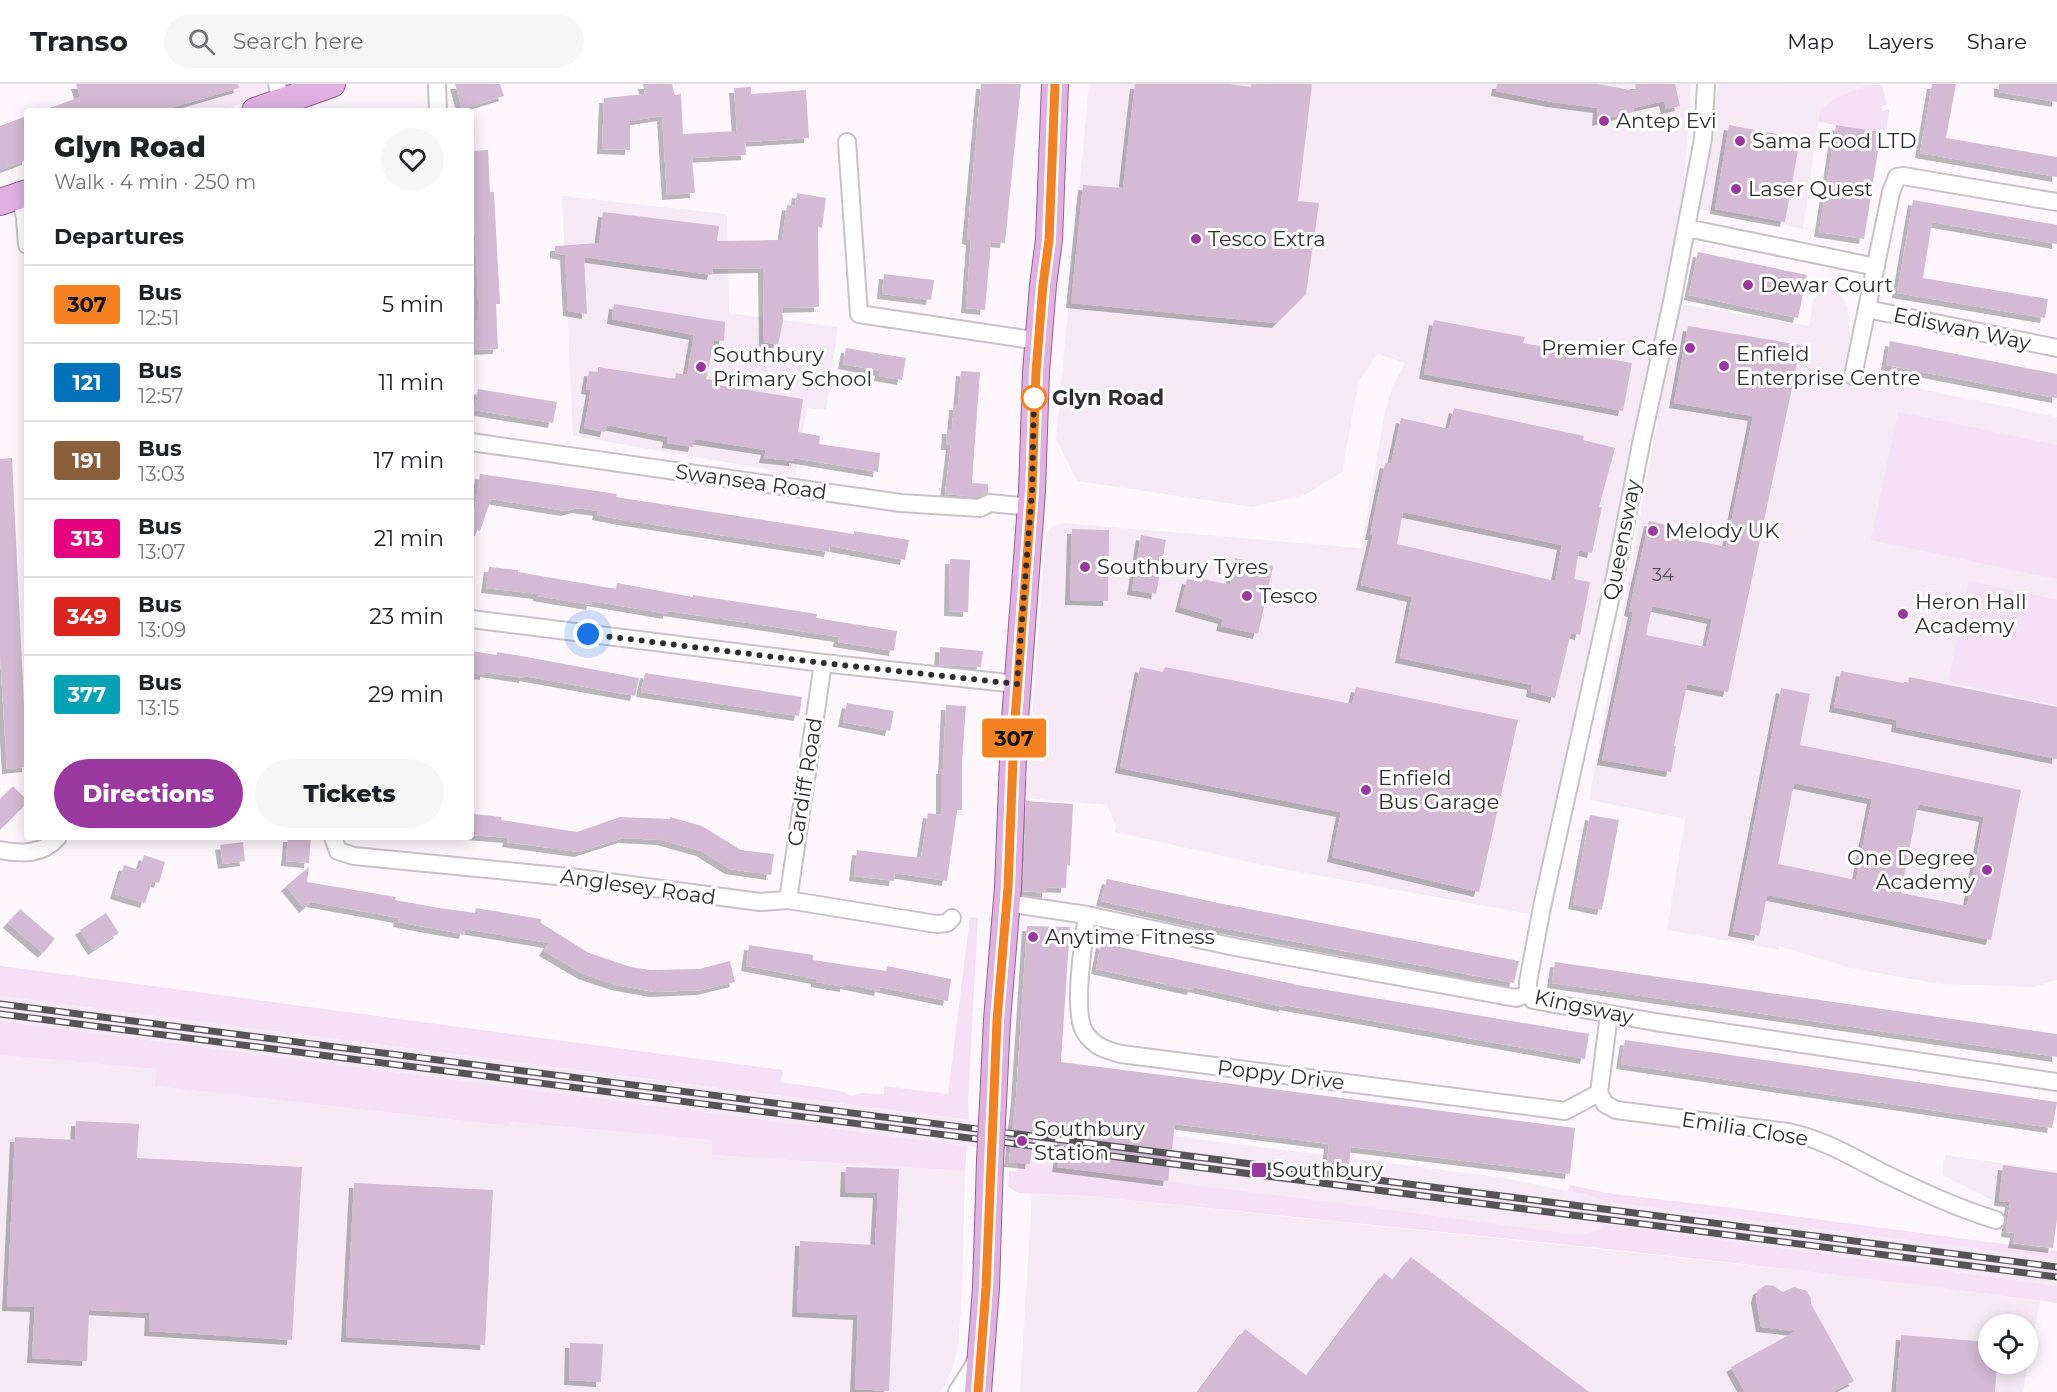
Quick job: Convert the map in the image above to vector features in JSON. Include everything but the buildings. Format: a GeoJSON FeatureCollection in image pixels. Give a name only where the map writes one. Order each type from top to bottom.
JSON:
{"type":"FeatureCollection","features":[{"type":"Feature","properties":{"kind":"main road"},"geometry":{"type":"LineString","coordinates":[[259,108],[279,93],[332,84]]}},
{"type":"Feature","properties":{"kind":"main road"},"geometry":{"type":"LineString","coordinates":[[978,1392],[986,1288],[997,1020],[1007,903],[1017,684],[1031,507],[1043,285],[1049,240],[1055,84]]}},
{"type":"Feature","properties":{"kind":"street"},"geometry":{"type":"LineString","coordinates":[[437,84],[438,108]]}},
{"type":"Feature","properties":{"kind":"street","name":"Queensway"},"geometry":{"type":"LineString","coordinates":[[1528,994],[1528,982],[1542,907],[1616,577],[1686,228],[1703,139],[1706,84]]}},
{"type":"Feature","properties":{"kind":"street"},"geometry":{"type":"LineString","coordinates":[[847,142],[859,314],[1039,341]]}},
{"type":"Feature","properties":{"kind":"street"},"geometry":{"type":"LineString","coordinates":[[1853,376],[1893,184],[1897,177],[1903,176],[2057,202]]}},
{"type":"Feature","properties":{"kind":"street"},"geometry":{"type":"LineString","coordinates":[[15,197],[24,215]]}},
{"type":"Feature","properties":{"kind":"street"},"geometry":{"type":"LineString","coordinates":[[1686,228],[1876,267]]}},
{"type":"Feature","properties":{"kind":"street","name":"Ediswan Way"},"geometry":{"type":"LineString","coordinates":[[1867,309],[2057,348]]}},
{"type":"Feature","properties":{"kind":"street","name":"Swansea Road"},"geometry":{"type":"LineString","coordinates":[[474,442],[901,503],[980,508],[990,503],[1031,507]]}},
{"type":"Feature","properties":{"kind":"street"},"geometry":{"type":"LineString","coordinates":[[474,619],[823,663],[1017,684]]}},
{"type":"Feature","properties":{"kind":"street","name":"Cardiff Road"},"geometry":{"type":"LineString","coordinates":[[788,900],[823,663]]}},
{"type":"Feature","properties":{"kind":"street"},"geometry":{"type":"LineString","coordinates":[[0,850],[30,852],[45,848],[54,840]]}},
{"type":"Feature","properties":{"kind":"street","name":"Anglesey Road"},"geometry":{"type":"LineString","coordinates":[[334,840],[338,851],[354,856],[569,877],[760,902],[788,900],[936,924],[947,923],[952,918]]}},
{"type":"Feature","properties":{"kind":"street","name":"Kingsway"},"geometry":{"type":"LineString","coordinates":[[1007,903],[1087,915],[1235,947],[1516,998],[1528,994],[1533,1000],[1609,1014],[2057,1082]]}},
{"type":"Feature","properties":{"kind":"street","name":"Poppy Drive"},"geometry":{"type":"LineString","coordinates":[[1087,915],[1082,947],[1078,1008],[1084,1032],[1098,1047],[1121,1054],[1564,1112],[1599,1093]]}},
{"type":"Feature","properties":{"kind":"street"},"geometry":{"type":"LineString","coordinates":[[1599,1093],[1609,1014]]}},
{"type":"Feature","properties":{"kind":"street","name":"Emilia Close"},"geometry":{"type":"LineString","coordinates":[[1599,1093],[1605,1104],[1616,1110],[1807,1136],[1898,1180],[1981,1216],[1996,1220]]}},
{"type":"Feature","properties":{"kind":"street"},"geometry":{"type":"LineString","coordinates":[[957,1392],[973,1367],[981,1343]]}},
{"type":"Feature","properties":{"kind":"shaded area"},"geometry":{"type":"Polygon","coordinates":[[[83,84],[265,84],[267,95],[228,108],[80,108],[72,88],[83,84]]]}},
{"type":"Feature","properties":{"kind":"shaded area"},"geometry":{"type":"Polygon","coordinates":[[[1089,84],[1691,84],[1683,192],[1653,353],[1560,794],[1529,914],[1278,868],[1115,832],[1116,826],[1107,805],[1026,798],[1046,534],[1052,527],[1062,523],[1361,548],[1385,411],[1393,385],[1405,363],[1378,354],[1359,381],[1342,472],[1305,495],[1253,507],[1077,481],[1056,439],[1089,84]]]}},
{"type":"Feature","properties":{"kind":"shaded area","name":"Heron Hall Academy"},"geometry":{"type":"Polygon","coordinates":[[[1719,84],[1882,85],[1867,85],[1838,97],[1820,109],[1803,229],[1700,209],[1681,304],[1809,326],[1813,300],[1822,290],[1829,289],[1843,298],[1848,308],[1850,340],[1846,374],[2057,417],[2057,980],[2033,987],[1940,984],[1850,968],[1779,946],[1779,950],[1667,930],[1685,819],[1589,800],[1674,328],[1680,260],[1719,84]]]}},
{"type":"Feature","properties":{"kind":"shaded area"},"geometry":{"type":"Polygon","coordinates":[[[1867,85],[1882,85],[1887,105],[1882,106],[1883,111],[1889,109],[1886,133],[1818,122],[1820,109],[1838,97],[1867,85]]]}},
{"type":"Feature","properties":{"kind":"shaded area","name":"Southbury Primary School"},"geometry":{"type":"Polygon","coordinates":[[[562,196],[727,214],[729,313],[838,327],[826,410],[807,408],[795,476],[772,470],[573,436],[562,196]]]}},
{"type":"Feature","properties":{"kind":"shaded area"},"geometry":{"type":"Polygon","coordinates":[[[1898,412],[2057,445],[2057,579],[1871,540],[1898,412]]]}},
{"type":"Feature","properties":{"kind":"shaded area"},"geometry":{"type":"Polygon","coordinates":[[[1969,581],[2057,600],[2057,705],[1948,682],[1969,581]]]}},
{"type":"Feature","properties":{"kind":"shaded area"},"geometry":{"type":"Polygon","coordinates":[[[970,917],[978,918],[968,1101],[969,1120],[0,996],[0,966],[783,1070],[781,1082],[842,1091],[851,1096],[862,1093],[884,1094],[884,1086],[948,1094],[970,917]]]}},
{"type":"Feature","properties":{"kind":"shaded area"},"geometry":{"type":"Polygon","coordinates":[[[0,996],[1013,1126],[1016,1104],[1173,1136],[1498,1177],[1588,1195],[1608,1202],[2057,1259],[2057,1286],[1604,1224],[1603,1229],[1582,1235],[1009,1162],[1010,1152],[0,1021],[0,996]]]}},
{"type":"Feature","properties":{"kind":"shaded area"},"geometry":{"type":"Polygon","coordinates":[[[0,1021],[967,1146],[965,1171],[712,1155],[712,1140],[509,1122],[508,1126],[155,1086],[156,1069],[0,1055],[0,1021]]]}},
{"type":"Feature","properties":{"kind":"shaded area"},"geometry":{"type":"Polygon","coordinates":[[[0,1055],[156,1069],[156,1086],[507,1126],[508,1122],[712,1140],[712,1155],[965,1171],[962,1293],[958,1348],[954,1363],[947,1382],[939,1392],[0,1392],[0,1055]]]}},
{"type":"Feature","properties":{"kind":"shaded area"},"geometry":{"type":"Polygon","coordinates":[[[1945,1155],[2057,1171],[2057,1213],[1998,1203],[1942,1175],[1945,1155]]]}},
{"type":"Feature","properties":{"kind":"shaded area"},"geometry":{"type":"Polygon","coordinates":[[[1018,1162],[1582,1235],[1602,1229],[1604,1224],[2057,1286],[2057,1303],[1815,1272],[1573,1245],[1088,1196],[1018,1193],[1008,1186],[1009,1171],[1018,1172],[1018,1162]]]}},
{"type":"Feature","properties":{"kind":"shaded area"},"geometry":{"type":"Polygon","coordinates":[[[1570,1185],[1607,1193],[2057,1251],[2057,1259],[1608,1202],[1567,1191],[1570,1185]]]}},
{"type":"Feature","properties":{"kind":"shaded area"},"geometry":{"type":"Polygon","coordinates":[[[1032,1194],[1087,1196],[1581,1247],[1878,1279],[2040,1301],[2038,1314],[1978,1314],[1978,1374],[2026,1374],[2023,1392],[1020,1392],[1032,1194]]]}},
{"type":"Feature","properties":{"kind":"railway"},"geometry":{"type":"LineString","coordinates":[[0,1004],[2057,1267]]}},
{"type":"Feature","properties":{"kind":"railway"},"geometry":{"type":"LineString","coordinates":[[0,1014],[2057,1277]]}},
{"type":"Feature","properties":{"kind":"bus line","name":"307"},"geometry":{"type":"LineString","coordinates":[[978,1392],[986,1288],[997,1020],[1008,887],[1014,733],[1032,491],[1034,399],[1049,240],[1055,84]]}},
{"type":"Feature","properties":{"kind":"place","name":"Antep Evi"},"geometry":{"type":"Point","coordinates":[1604,121]}},
{"type":"Feature","properties":{"kind":"place","name":"Sama Food LTD"},"geometry":{"type":"Point","coordinates":[1740,141]}},
{"type":"Feature","properties":{"kind":"place","name":"Laser Quest"},"geometry":{"type":"Point","coordinates":[1736,189]}},
{"type":"Feature","properties":{"kind":"place","name":"Tesco Extra"},"geometry":{"type":"Point","coordinates":[1196,239]}},
{"type":"Feature","properties":{"kind":"place","name":"Dewar Court"},"geometry":{"type":"Point","coordinates":[1748,285]}},
{"type":"Feature","properties":{"kind":"place","name":"Premier Cafe"},"geometry":{"type":"Point","coordinates":[1690,348]}},
{"type":"Feature","properties":{"kind":"place","name":"Enfield Enterprise Centre"},"geometry":{"type":"Point","coordinates":[1724,366]}},
{"type":"Feature","properties":{"kind":"place","name":"Southbury Primary School"},"geometry":{"type":"Point","coordinates":[701,367]}},
{"type":"Feature","properties":{"kind":"place","name":"Glyn Road"},"geometry":{"type":"Point","coordinates":[1034,398]}},
{"type":"Feature","properties":{"kind":"place","name":"Melody UK"},"geometry":{"type":"Point","coordinates":[1653,531]}},
{"type":"Feature","properties":{"kind":"place","name":"Southbury Tyres"},"geometry":{"type":"Point","coordinates":[1085,567]}},
{"type":"Feature","properties":{"kind":"place","name":"Tesco"},"geometry":{"type":"Point","coordinates":[1247,596]}},
{"type":"Feature","properties":{"kind":"place","name":"Heron Hall Academy"},"geometry":{"type":"Point","coordinates":[1903,614]}},
{"type":"Feature","properties":{"kind":"place","name":"Enfield Bus Garage"},"geometry":{"type":"Point","coordinates":[1366,790]}},
{"type":"Feature","properties":{"kind":"place","name":"One Degree Academy"},"geometry":{"type":"Point","coordinates":[1987,870]}},
{"type":"Feature","properties":{"kind":"place","name":"Anytime Fitness"},"geometry":{"type":"Point","coordinates":[1033,937]}},
{"type":"Feature","properties":{"kind":"place","name":"Southbury Station"},"geometry":{"type":"Point","coordinates":[1022,1141]}},
{"type":"Feature","properties":{"kind":"place","name":"Southbury"},"geometry":{"type":"Point","coordinates":[1259,1170]}},
{"type":"Feature","properties":{"kind":"route"},"geometry":{"type":"LineString","coordinates":[[588,634],[1017,684],[1032,491],[1034,398]]}}]}
